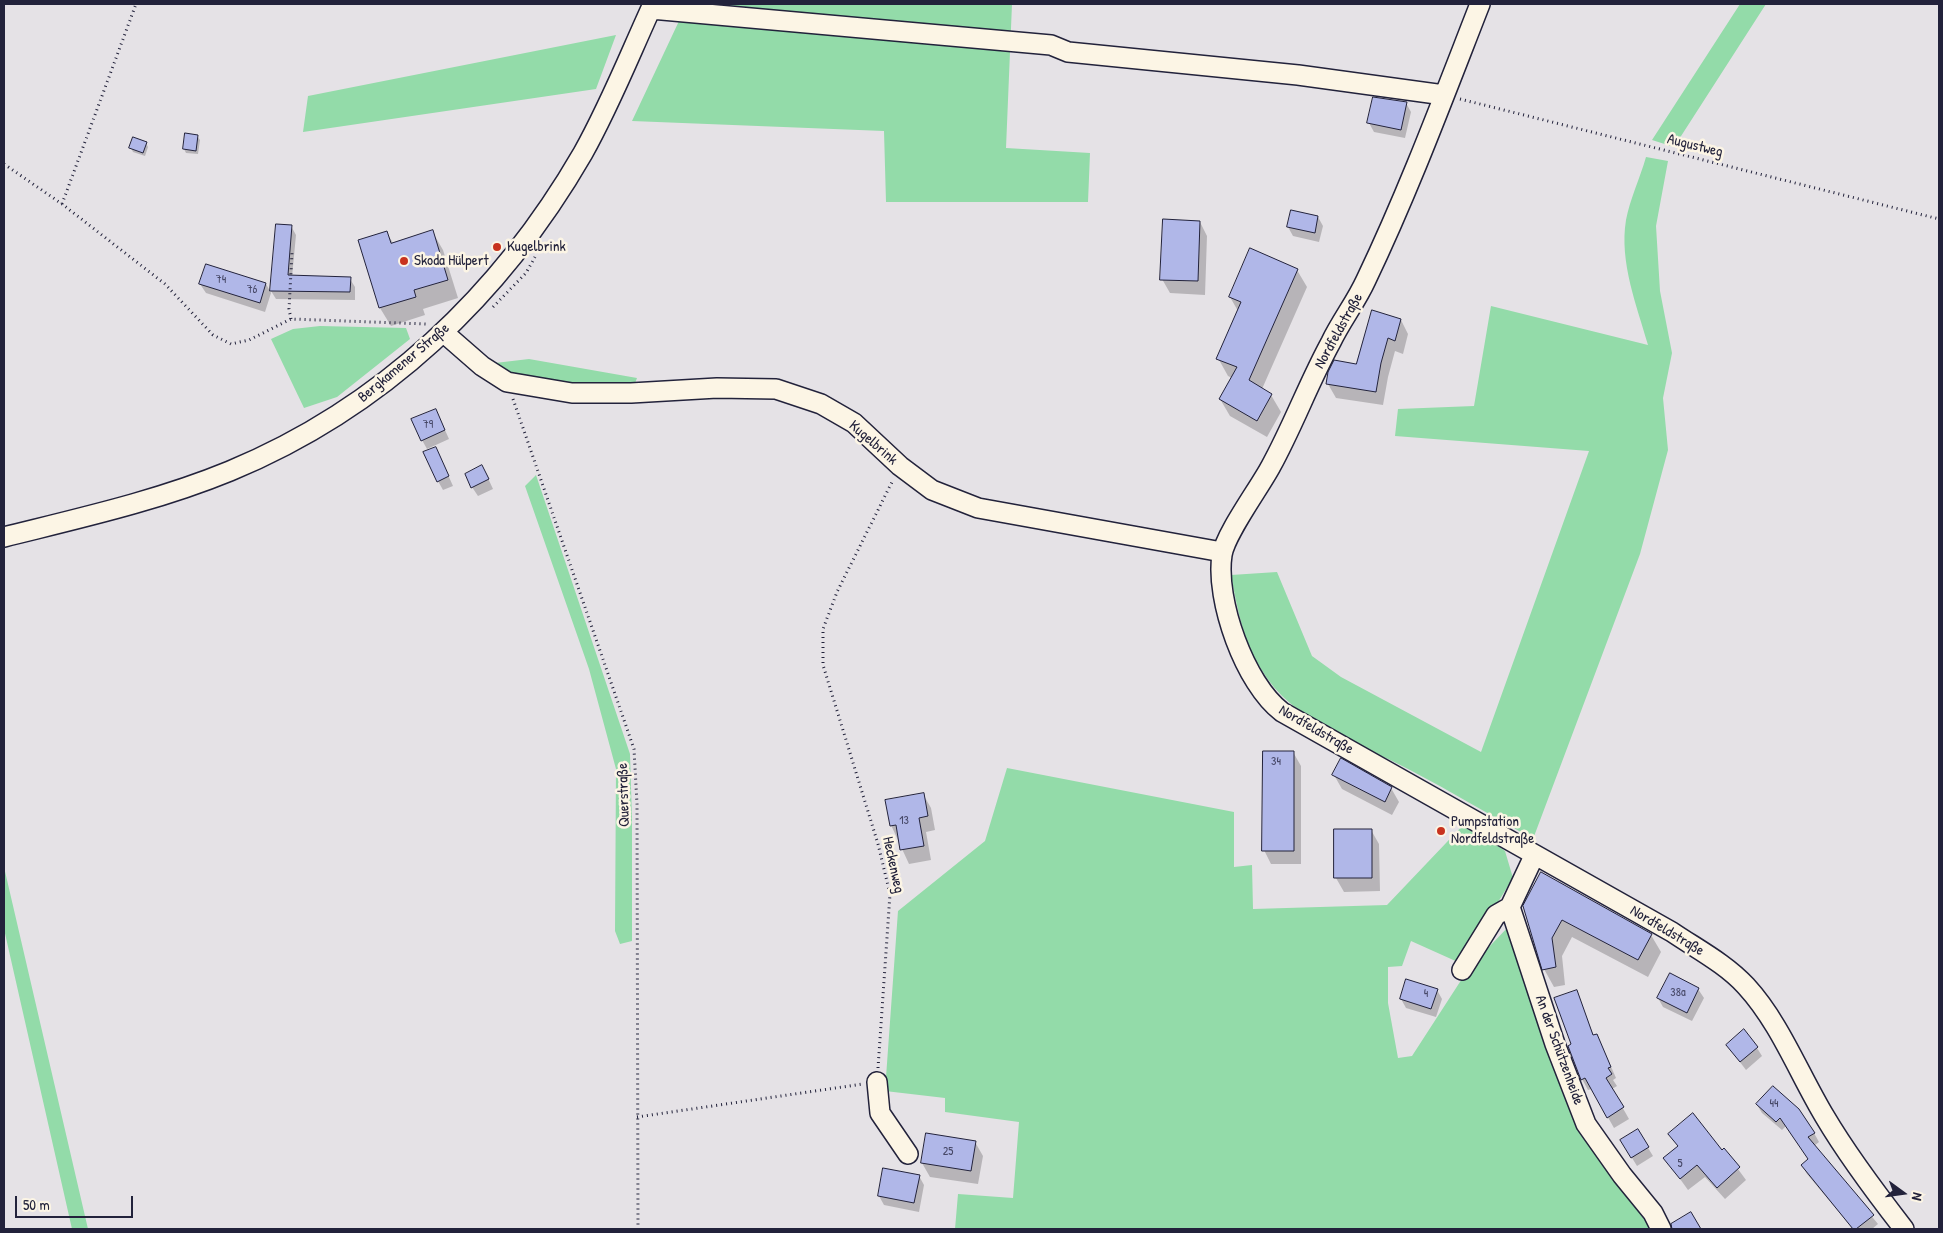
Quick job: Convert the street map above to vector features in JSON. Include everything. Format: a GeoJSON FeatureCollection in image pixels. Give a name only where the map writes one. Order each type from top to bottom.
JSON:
{"type":"FeatureCollection","features":[{"type":"Feature","properties":{"kind":"street","name":"Nordfeldstraße"},"geometry":{"type":"LineString","coordinates":[[1480,4],[1366,282],[1331,341],[1272,465],[1222,552],[1219,573],[1233,630],[1250,672],[1273,705],[1456,809],[1534,856],[1672,932],[1716,961],[1745,985],[1762,1005],[1826,1118],[1868,1182],[1904,1229]]}},
{"type":"Feature","properties":{"kind":"street"},"geometry":{"type":"LineString","coordinates":[[652,6],[1051,46],[1068,52],[1298,75],[1444,95]]}},
{"type":"Feature","properties":{"kind":"street","name":"Bergkamener Straße"},"geometry":{"type":"LineString","coordinates":[[4,538],[158,497],[230,471],[268,454],[328,422],[383,384],[443,332],[509,263],[559,193],[609,103],[652,6]]}},
{"type":"Feature","properties":{"kind":"street","name":"Kugelbrink"},"geometry":{"type":"LineString","coordinates":[[443,332],[482,366],[507,382],[572,393],[631,393],[717,388],[776,389],[821,404],[854,423],[900,466],[932,490],[978,508],[1222,552]]}},
{"type":"Feature","properties":{"kind":"street"},"geometry":{"type":"LineString","coordinates":[[1462,970],[1496,914],[1510,907],[1534,856]]}},
{"type":"Feature","properties":{"kind":"street","name":"An der Schützenheide"},"geometry":{"type":"LineString","coordinates":[[1510,907],[1555,1044],[1586,1124],[1622,1175],[1654,1214],[1661,1229]]}},
{"type":"Feature","properties":{"kind":"street"},"geometry":{"type":"LineString","coordinates":[[877,1082],[880,1113],[908,1154]]}},
{"type":"Feature","properties":{"kind":"path"},"geometry":{"type":"LineString","coordinates":[[62,204],[136,4]]}},
{"type":"Feature","properties":{"kind":"path","name":"Augustweg"},"geometry":{"type":"LineString","coordinates":[[1444,95],[1939,219]]}},
{"type":"Feature","properties":{"kind":"path"},"geometry":{"type":"LineString","coordinates":[[4,164],[62,204],[165,284],[213,335],[230,344],[249,340],[291,319],[433,325],[443,332]]}},
{"type":"Feature","properties":{"kind":"path"},"geometry":{"type":"LineString","coordinates":[[487,314],[526,273],[539,251]]}},
{"type":"Feature","properties":{"kind":"path"},"geometry":{"type":"LineString","coordinates":[[291,319],[289,309],[292,253]]}},
{"type":"Feature","properties":{"kind":"path","name":"Querstraße"},"geometry":{"type":"LineString","coordinates":[[507,382],[634,749],[637,804],[638,1229]]}},
{"type":"Feature","properties":{"kind":"path","name":"Heckenweg"},"geometry":{"type":"LineString","coordinates":[[877,1082],[890,894],[878,844],[823,665],[823,629],[837,592],[900,466]]}},
{"type":"Feature","properties":{"kind":"path"},"geometry":{"type":"LineString","coordinates":[[637,1117],[877,1082]]}},
{"type":"Feature","properties":{"kind":"green space"},"geometry":{"type":"Polygon","coordinates":[[[687,4],[1012,4],[1006,148],[1090,153],[1088,202],[886,202],[884,131],[632,121],[687,4]]]}},
{"type":"Feature","properties":{"kind":"green space"},"geometry":{"type":"Polygon","coordinates":[[[1740,4],[1766,4],[1674,147],[1652,140],[1740,4]]]}},
{"type":"Feature","properties":{"kind":"green space"},"geometry":{"type":"Polygon","coordinates":[[[616,35],[596,89],[303,132],[308,96],[616,35]]]}},
{"type":"Feature","properties":{"kind":"green space"},"geometry":{"type":"Polygon","coordinates":[[[1646,157],[1668,161],[1656,226],[1660,291],[1672,353],[1663,398],[1668,450],[1640,554],[1533,839],[1426,778],[1328,729],[1290,703],[1274,687],[1255,658],[1245,635],[1238,611],[1231,575],[1277,572],[1312,656],[1341,677],[1481,752],[1589,451],[1395,436],[1398,409],[1474,406],[1491,306],[1648,345],[1630,284],[1624,236],[1628,212],[1646,157]]]}},
{"type":"Feature","properties":{"kind":"green space"},"geometry":{"type":"Polygon","coordinates":[[[320,326],[406,328],[410,339],[337,397],[304,408],[271,339],[293,329],[320,326]]]}},
{"type":"Feature","properties":{"kind":"green space"},"geometry":{"type":"Polygon","coordinates":[[[529,359],[637,378],[634,386],[580,386],[542,383],[524,379],[508,372],[495,363],[529,359]]]}},
{"type":"Feature","properties":{"kind":"green space"},"geometry":{"type":"Polygon","coordinates":[[[536,475],[630,754],[632,941],[620,944],[615,931],[616,769],[589,669],[525,486],[536,475]]]}},
{"type":"Feature","properties":{"kind":"green space"},"geometry":{"type":"Polygon","coordinates":[[[1007,768],[1234,812],[1234,867],[1252,865],[1253,909],[1387,905],[1466,822],[1505,851],[1513,878],[1460,963],[1411,941],[1402,966],[1388,967],[1388,1003],[1398,1058],[1412,1056],[1469,968],[1509,926],[1620,1185],[1651,1229],[955,1229],[958,1194],[1013,1198],[1019,1122],[945,1112],[945,1098],[885,1091],[898,911],[985,841],[1007,768]]]}},
{"type":"Feature","properties":{"kind":"green space"},"geometry":{"type":"Polygon","coordinates":[[[4,867],[88,1229],[72,1229],[4,929],[4,867]]]}},
{"type":"Feature","properties":{"kind":"building"},"geometry":{"type":"Polygon","coordinates":[[[1373,97],[1407,102],[1401,130],[1367,123],[1373,97]]]}},
{"type":"Feature","properties":{"kind":"building"},"geometry":{"type":"Polygon","coordinates":[[[185,133],[198,135],[196,151],[183,149],[185,133]]]}},
{"type":"Feature","properties":{"kind":"building"},"geometry":{"type":"Polygon","coordinates":[[[133,137],[147,142],[143,153],[129,148],[133,137]]]}},
{"type":"Feature","properties":{"kind":"building"},"geometry":{"type":"Polygon","coordinates":[[[1291,210],[1318,216],[1315,233],[1287,227],[1291,210]]]}},
{"type":"Feature","properties":{"kind":"building"},"geometry":{"type":"Polygon","coordinates":[[[1163,219],[1200,221],[1198,281],[1160,280],[1163,219]]]}},
{"type":"Feature","properties":{"kind":"building"},"geometry":{"type":"Polygon","coordinates":[[[276,224],[292,225],[288,275],[351,277],[350,292],[270,291],[276,224]]]}},
{"type":"Feature","properties":{"kind":"building","name":"Skoda Hülpert"},"geometry":{"type":"Polygon","coordinates":[[[433,230],[448,280],[414,290],[416,297],[379,308],[358,240],[387,231],[391,243],[433,230]]]}},
{"type":"Feature","properties":{"kind":"building"},"geometry":{"type":"Polygon","coordinates":[[[1250,248],[1298,269],[1249,380],[1272,394],[1257,421],[1219,399],[1237,367],[1216,359],[1241,302],[1229,297],[1250,248]]]}},
{"type":"Feature","properties":{"kind":"building"},"geometry":{"type":"Polygon","coordinates":[[[206,264],[266,283],[260,303],[199,284],[206,264]]]}},
{"type":"Feature","properties":{"kind":"building"},"geometry":{"type":"Polygon","coordinates":[[[1372,310],[1401,319],[1395,341],[1388,338],[1376,392],[1326,384],[1328,372],[1334,360],[1356,364],[1372,310]]]}},
{"type":"Feature","properties":{"kind":"building"},"geometry":{"type":"Polygon","coordinates":[[[436,409],[445,430],[421,441],[411,419],[436,409]]]}},
{"type":"Feature","properties":{"kind":"building"},"geometry":{"type":"Polygon","coordinates":[[[436,447],[449,476],[437,482],[423,452],[436,447]]]}},
{"type":"Feature","properties":{"kind":"building"},"geometry":{"type":"Polygon","coordinates":[[[482,465],[489,479],[471,488],[465,474],[482,465]]]}},
{"type":"Feature","properties":{"kind":"building"},"geometry":{"type":"Polygon","coordinates":[[[1263,751],[1294,751],[1294,851],[1262,851],[1263,751]]]}},
{"type":"Feature","properties":{"kind":"building"},"geometry":{"type":"Polygon","coordinates":[[[1341,758],[1392,787],[1385,802],[1332,775],[1341,758]]]}},
{"type":"Feature","properties":{"kind":"building"},"geometry":{"type":"Polygon","coordinates":[[[924,793],[928,816],[919,818],[924,846],[900,850],[896,825],[890,826],[885,800],[924,793]]]}},
{"type":"Feature","properties":{"kind":"building"},"geometry":{"type":"Polygon","coordinates":[[[1334,829],[1372,829],[1372,878],[1334,878],[1334,829]]]}},
{"type":"Feature","properties":{"kind":"building"},"geometry":{"type":"Polygon","coordinates":[[[1541,872],[1652,934],[1638,960],[1562,920],[1552,938],[1556,967],[1542,970],[1523,906],[1541,872]]]}},
{"type":"Feature","properties":{"kind":"building"},"geometry":{"type":"Polygon","coordinates":[[[1670,973],[1699,988],[1687,1013],[1657,998],[1670,973]]]}},
{"type":"Feature","properties":{"kind":"building"},"geometry":{"type":"Polygon","coordinates":[[[1406,979],[1438,989],[1431,1009],[1400,999],[1406,979]]]}},
{"type":"Feature","properties":{"kind":"building"},"geometry":{"type":"Polygon","coordinates":[[[1577,990],[1593,1035],[1597,1034],[1611,1067],[1608,1068],[1612,1074],[1606,1078],[1624,1107],[1607,1118],[1585,1078],[1581,1080],[1568,1046],[1571,1044],[1554,998],[1577,990]]]}},
{"type":"Feature","properties":{"kind":"building"},"geometry":{"type":"Polygon","coordinates":[[[1744,1029],[1758,1047],[1740,1062],[1726,1045],[1744,1029]]]}},
{"type":"Feature","properties":{"kind":"building"},"geometry":{"type":"Polygon","coordinates":[[[1773,1086],[1799,1109],[1815,1133],[1808,1137],[1874,1215],[1856,1229],[1853,1229],[1801,1165],[1808,1159],[1780,1118],[1776,1122],[1756,1104],[1773,1086]]]}},
{"type":"Feature","properties":{"kind":"building"},"geometry":{"type":"Polygon","coordinates":[[[1693,1113],[1722,1150],[1724,1148],[1740,1167],[1717,1188],[1697,1165],[1680,1179],[1663,1158],[1678,1146],[1668,1134],[1693,1113]]]}},
{"type":"Feature","properties":{"kind":"building"},"geometry":{"type":"Polygon","coordinates":[[[1638,1129],[1649,1147],[1631,1158],[1620,1140],[1638,1129]]]}},
{"type":"Feature","properties":{"kind":"building"},"geometry":{"type":"Polygon","coordinates":[[[926,1133],[976,1141],[971,1171],[921,1163],[926,1133]]]}},
{"type":"Feature","properties":{"kind":"building"},"geometry":{"type":"Polygon","coordinates":[[[883,1168],[920,1175],[914,1203],[878,1196],[883,1168]]]}},
{"type":"Feature","properties":{"kind":"building"},"geometry":{"type":"Polygon","coordinates":[[[1691,1212],[1701,1229],[1672,1229],[1671,1224],[1691,1212]]]}},
{"type":"Feature","properties":{"kind":"place","name":"Kugelbrink"},"geometry":{"type":"Point","coordinates":[497,247]}},
{"type":"Feature","properties":{"kind":"place","name":"Skoda Hülpert"},"geometry":{"type":"Point","coordinates":[404,261]}},
{"type":"Feature","properties":{"kind":"place","name":"Pumpstation Nordfeldstraße"},"geometry":{"type":"Point","coordinates":[1441,831]}}]}
